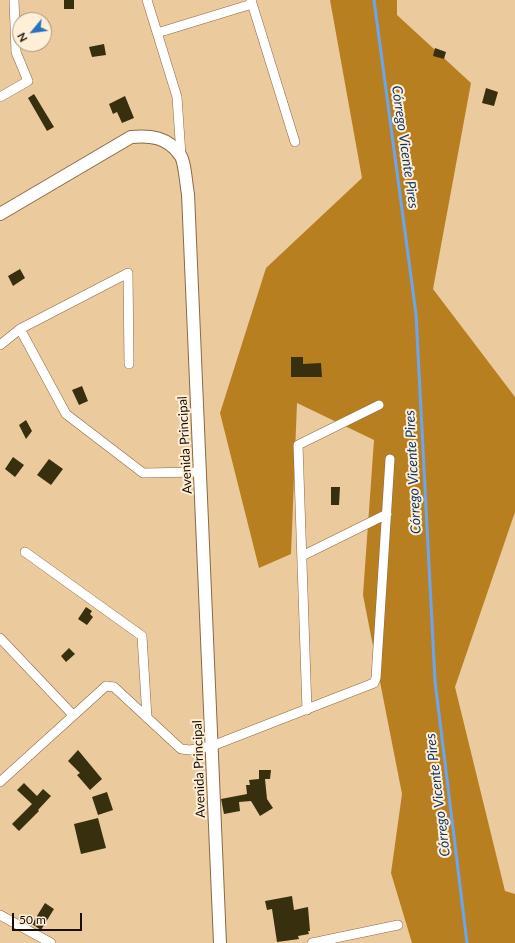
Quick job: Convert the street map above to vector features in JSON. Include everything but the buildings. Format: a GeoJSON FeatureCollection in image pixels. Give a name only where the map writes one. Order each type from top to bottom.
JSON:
{"type":"FeatureCollection","features":[{"type":"Feature","properties":{"kind":"street"},"geometry":{"type":"LineString","coordinates":[[0,97],[28,81],[16,52],[14,0]]}},
{"type":"Feature","properties":{"kind":"street"},"geometry":{"type":"LineString","coordinates":[[147,0],[177,97],[181,155]]}},
{"type":"Feature","properties":{"kind":"street"},"geometry":{"type":"LineString","coordinates":[[157,33],[252,2],[295,142]]}},
{"type":"Feature","properties":{"kind":"street"},"geometry":{"type":"LineString","coordinates":[[0,214],[131,136],[147,135],[163,139],[181,155]]}},
{"type":"Feature","properties":{"kind":"street","name":"Avenida Principal"},"geometry":{"type":"LineString","coordinates":[[181,155],[188,194],[220,943]]}},
{"type":"Feature","properties":{"kind":"street"},"geometry":{"type":"LineString","coordinates":[[0,345],[20,329],[128,273],[129,364]]}},
{"type":"Feature","properties":{"kind":"street"},"geometry":{"type":"LineString","coordinates":[[20,329],[66,414],[143,473],[200,472]]}},
{"type":"Feature","properties":{"kind":"street"},"geometry":{"type":"LineString","coordinates":[[307,710],[298,445],[379,405]]}},
{"type":"Feature","properties":{"kind":"street"},"geometry":{"type":"LineString","coordinates":[[0,782],[106,686],[114,687],[181,749],[190,750],[212,746],[374,683],[376,678],[390,459]]}},
{"type":"Feature","properties":{"kind":"street"},"geometry":{"type":"LineString","coordinates":[[302,556],[387,514]]}},
{"type":"Feature","properties":{"kind":"street"},"geometry":{"type":"LineString","coordinates":[[25,552],[142,636],[147,718]]}},
{"type":"Feature","properties":{"kind":"street"},"geometry":{"type":"LineString","coordinates":[[0,638],[73,715]]}},
{"type":"Feature","properties":{"kind":"street"},"geometry":{"type":"LineString","coordinates":[[0,915],[51,943]]}},
{"type":"Feature","properties":{"kind":"street"},"geometry":{"type":"LineString","coordinates":[[312,943],[398,925]]}},
{"type":"Feature","properties":{"kind":"shaded area"},"geometry":{"type":"Polygon","coordinates":[[[330,0],[397,0],[397,15],[471,83],[433,289],[515,397],[515,512],[455,687],[505,891],[515,894],[515,943],[412,943],[391,873],[402,794],[363,595],[374,440],[297,403],[291,554],[259,568],[220,413],[266,268],[362,178],[330,0]]]}},
{"type":"Feature","properties":{"kind":"waterway","name":"Córrego Vicente Pires"},"geometry":{"type":"LineString","coordinates":[[374,0],[416,314],[435,681],[467,943]]}}]}
